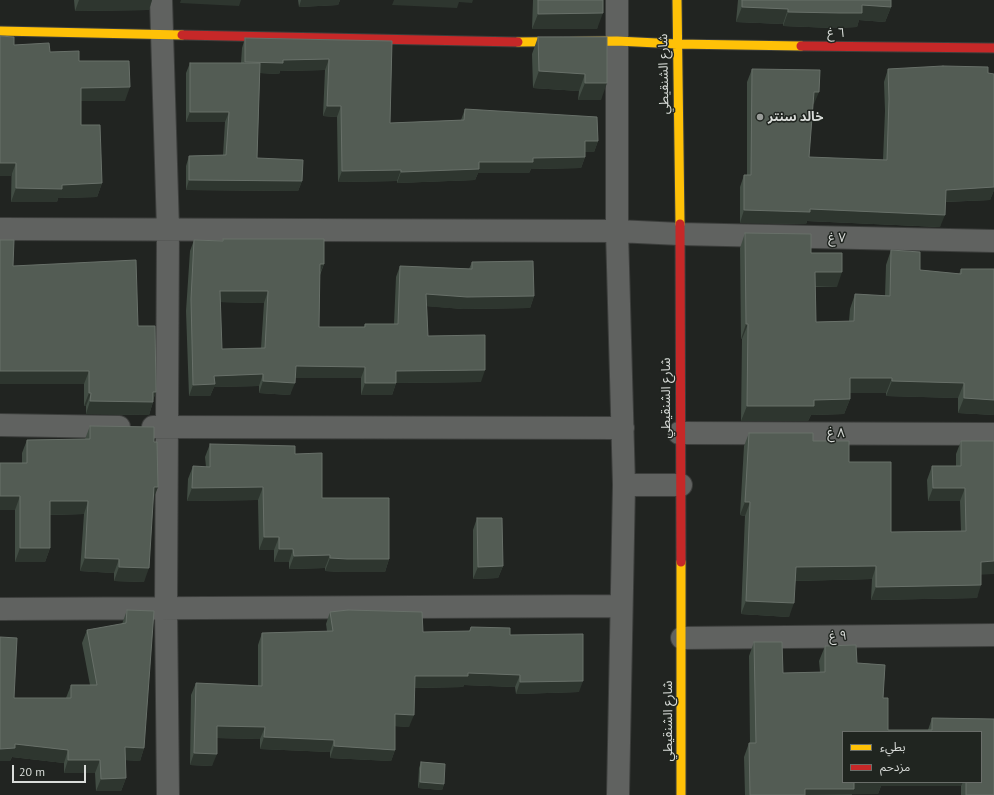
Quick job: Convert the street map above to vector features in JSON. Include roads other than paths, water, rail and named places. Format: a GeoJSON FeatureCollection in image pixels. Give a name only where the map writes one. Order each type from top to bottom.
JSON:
{"type":"FeatureCollection","features":[{"type":"Feature","properties":{"kind":"street"},"geometry":{"type":"LineString","coordinates":[[161,0],[168,229],[166,607],[168,795]]}},
{"type":"Feature","properties":{"kind":"street"},"geometry":{"type":"LineString","coordinates":[[617,0],[617,231],[624,485],[618,795]]}},
{"type":"Feature","properties":{"kind":"street","name":"شارع الشنقيطي"},"geometry":{"type":"LineString","coordinates":[[677,0],[680,234],[679,433],[681,485],[682,638],[681,795]]}},
{"type":"Feature","properties":{"kind":"street","name":"٦ غ"},"geometry":{"type":"LineString","coordinates":[[0,31],[161,33],[538,42],[617,41],[677,44],[994,48]]}},
{"type":"Feature","properties":{"kind":"street","name":"٧ غ"},"geometry":{"type":"LineString","coordinates":[[0,229],[617,231],[680,234],[994,241]]}},
{"type":"Feature","properties":{"kind":"street"},"geometry":{"type":"LineString","coordinates":[[0,425],[167,428],[623,428]]}},
{"type":"Feature","properties":{"kind":"street","name":"٨ غ"},"geometry":{"type":"LineString","coordinates":[[679,433],[994,434]]}},
{"type":"Feature","properties":{"kind":"street"},"geometry":{"type":"LineString","coordinates":[[624,485],[681,485]]}},
{"type":"Feature","properties":{"kind":"street"},"geometry":{"type":"LineString","coordinates":[[0,609],[621,606]]}},
{"type":"Feature","properties":{"kind":"street","name":"٩ غ"},"geometry":{"type":"LineString","coordinates":[[682,638],[994,635]]}},
{"type":"Feature","properties":{"kind":"place","name":"خالد سنتر"},"geometry":{"type":"Point","coordinates":[760,117]}}]}
